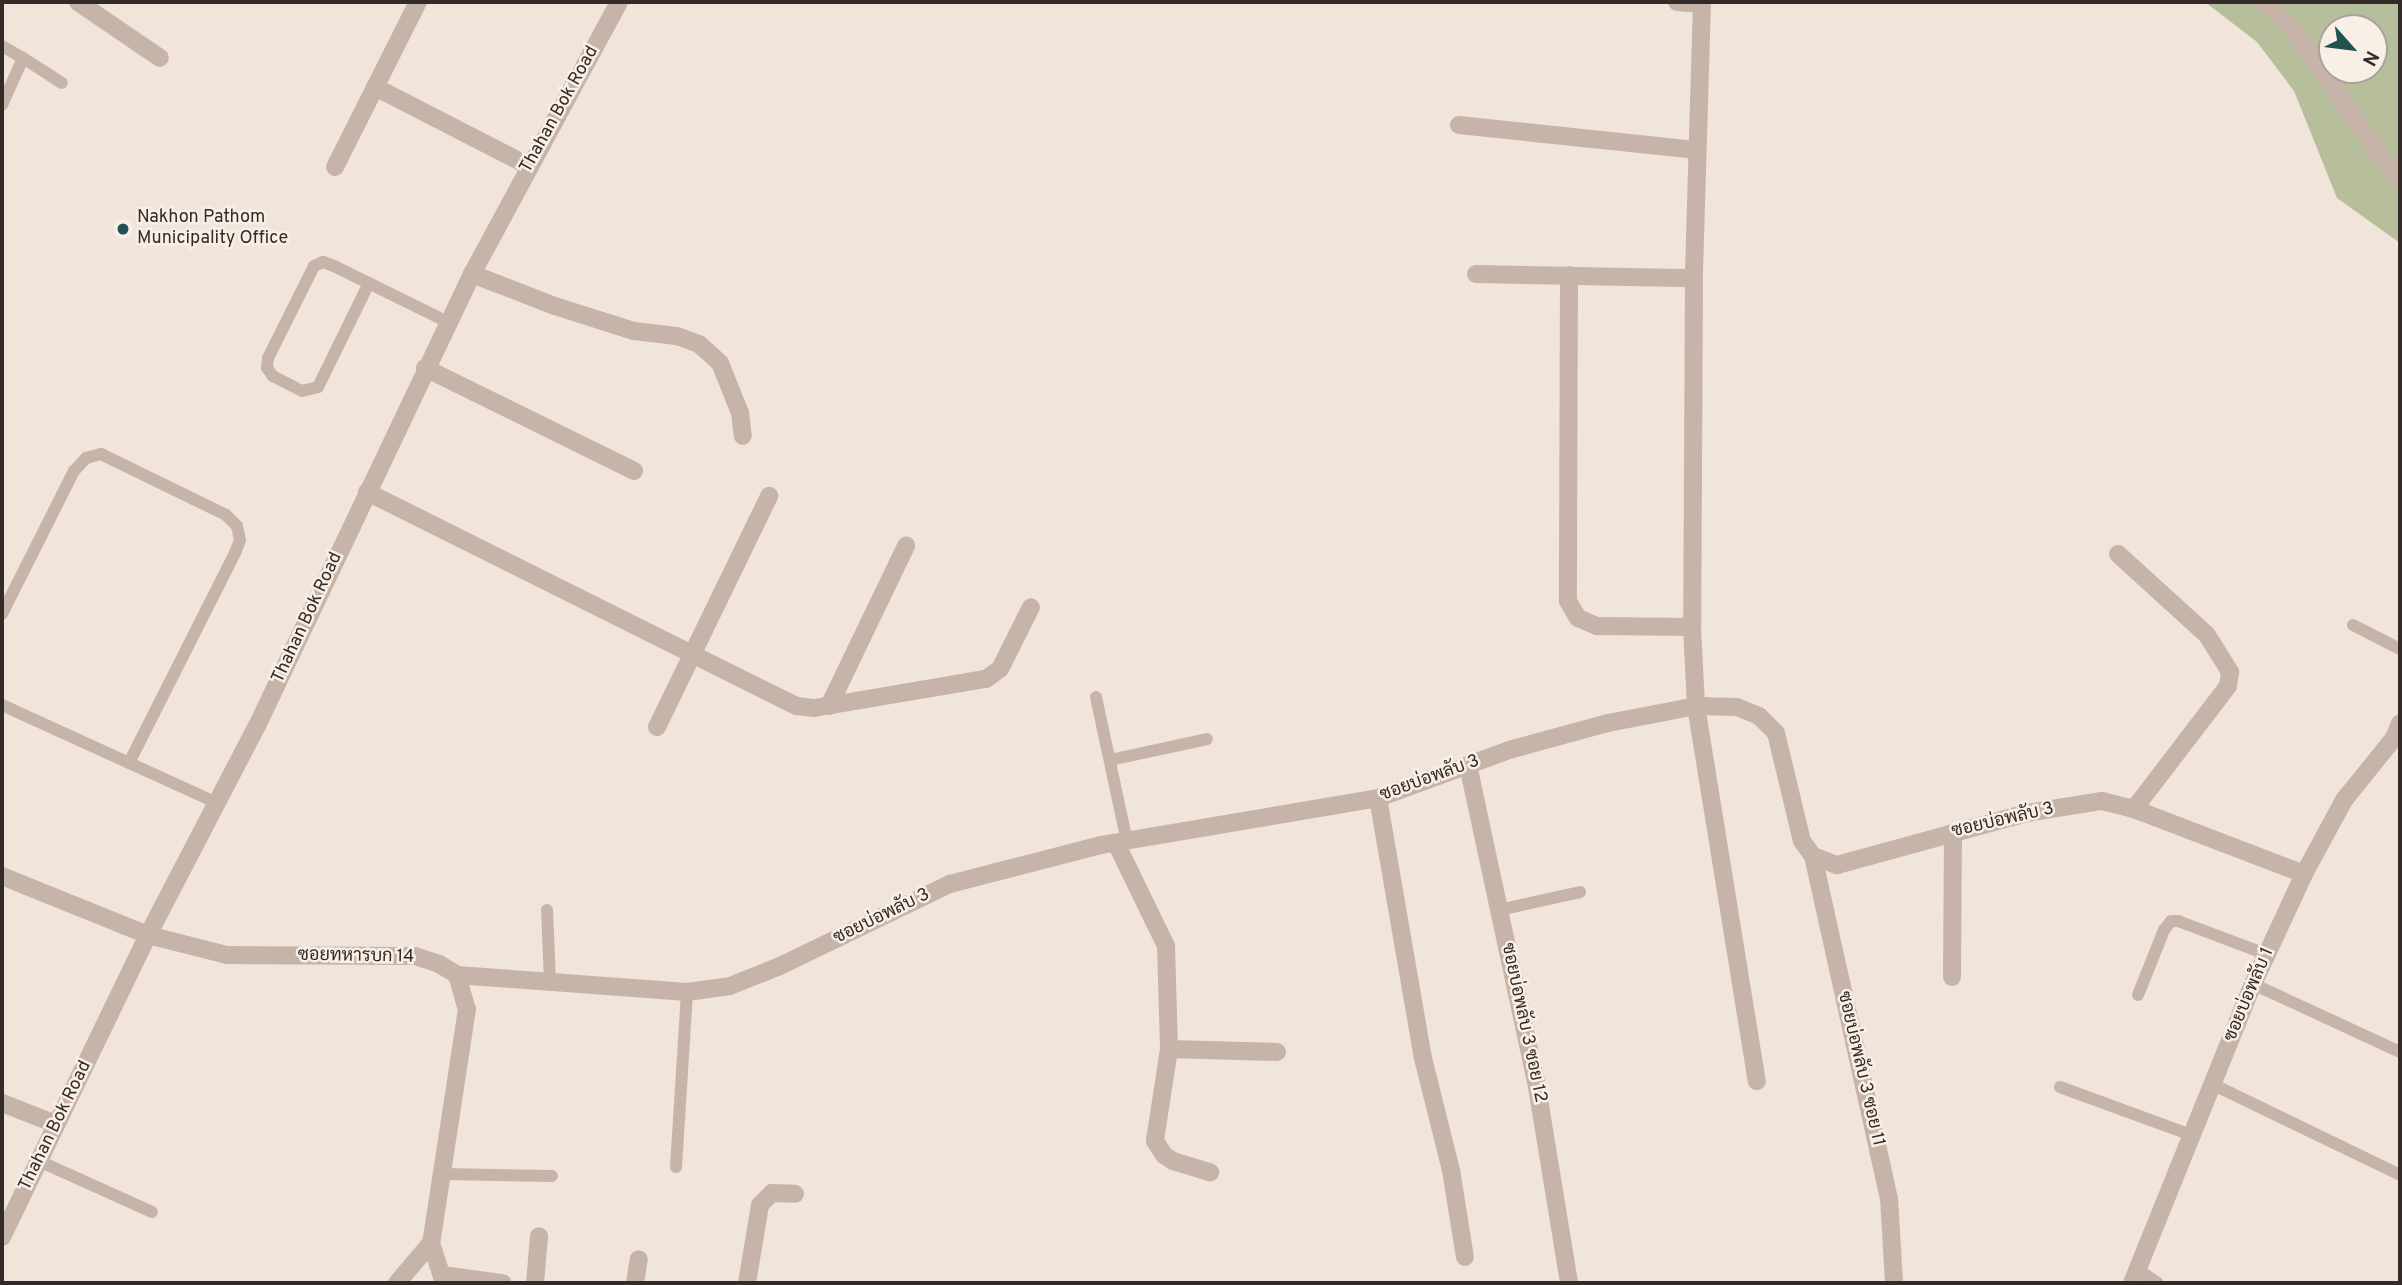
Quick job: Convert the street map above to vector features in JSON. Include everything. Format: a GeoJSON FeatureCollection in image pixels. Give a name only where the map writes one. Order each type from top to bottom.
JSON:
{"type":"FeatureCollection","features":[{"type":"Feature","properties":{"kind":"street"},"geometry":{"type":"LineString","coordinates":[[78,2],[160,58]]}},
{"type":"Feature","properties":{"kind":"street"},"geometry":{"type":"LineString","coordinates":[[335,167],[418,2]]}},
{"type":"Feature","properties":{"kind":"street","name":"Thahan Bok Road"},"geometry":{"type":"LineString","coordinates":[[2,1237],[148,936],[217,803],[425,368],[528,166],[619,2]]}},
{"type":"Feature","properties":{"kind":"street"},"geometry":{"type":"LineString","coordinates":[[1677,2],[1702,3],[1694,278],[1692,626],[1696,706],[1757,1080]]}},
{"type":"Feature","properties":{"kind":"street"},"geometry":{"type":"LineString","coordinates":[[2264,2],[2293,30],[2371,146],[2400,183]]}},
{"type":"Feature","properties":{"kind":"street"},"geometry":{"type":"LineString","coordinates":[[375,87],[528,166]]}},
{"type":"Feature","properties":{"kind":"street"},"geometry":{"type":"LineString","coordinates":[[1459,125],[1698,150]]}},
{"type":"Feature","properties":{"kind":"street"},"geometry":{"type":"LineString","coordinates":[[472,274],[634,331],[677,336],[699,344],[720,363],[740,414],[743,436]]}},
{"type":"Feature","properties":{"kind":"street"},"geometry":{"type":"LineString","coordinates":[[1476,274],[1694,278]]}},
{"type":"Feature","properties":{"kind":"street"},"geometry":{"type":"LineString","coordinates":[[1569,275],[1568,601],[1578,618],[1597,626],[1692,626]]}},
{"type":"Feature","properties":{"kind":"street"},"geometry":{"type":"LineString","coordinates":[[425,368],[634,471]]}},
{"type":"Feature","properties":{"kind":"street"},"geometry":{"type":"LineString","coordinates":[[367,492],[797,706],[829,706],[986,679],[1000,669],[1031,607]]}},
{"type":"Feature","properties":{"kind":"street"},"geometry":{"type":"LineString","coordinates":[[657,727],[695,654],[769,496]]}},
{"type":"Feature","properties":{"kind":"street"},"geometry":{"type":"LineString","coordinates":[[829,706],[906,547]]}},
{"type":"Feature","properties":{"kind":"street"},"geometry":{"type":"LineString","coordinates":[[2118,554],[2207,635],[2230,672],[2228,686],[2134,809]]}},
{"type":"Feature","properties":{"kind":"street","name":"ซอยบ่อพลับ 3"},"geometry":{"type":"LineString","coordinates":[[457,975],[687,992],[730,986],[780,966],[950,884],[1122,842],[1378,798],[1509,750],[1608,723],[1696,706],[1737,707],[1759,716],[1776,733],[1802,841],[1813,856],[1837,865],[2027,813],[2102,801],[2134,809],[2304,874]]}},
{"type":"Feature","properties":{"kind":"street","name":"ซอยบ่อพลับ 1"},"geometry":{"type":"LineString","coordinates":[[2134,1276],[2253,984],[2304,874],[2344,800],[2398,734]]}},
{"type":"Feature","properties":{"kind":"street","name":"ซอยบ่อพลับ 3 ซอย 12"},"geometry":{"type":"LineString","coordinates":[[1468,765],[1536,1081],[1569,1283]]}},
{"type":"Feature","properties":{"kind":"street"},"geometry":{"type":"LineString","coordinates":[[1378,798],[1423,1058],[1451,1170],[1465,1257]]}},
{"type":"Feature","properties":{"kind":"street"},"geometry":{"type":"LineString","coordinates":[[1952,977],[1953,833]]}},
{"type":"Feature","properties":{"kind":"street"},"geometry":{"type":"LineString","coordinates":[[1122,842],[1166,946],[1170,1049],[1155,1141],[1164,1155],[1173,1161],[1210,1172]]}},
{"type":"Feature","properties":{"kind":"street","name":"ซอยบ่อพลับ 3 ซอย 11"},"geometry":{"type":"LineString","coordinates":[[1813,856],[1889,1198],[1894,1283]]}},
{"type":"Feature","properties":{"kind":"street","name":"ซอยทหารบก 14"},"geometry":{"type":"LineString","coordinates":[[2,876],[148,936],[228,955],[415,956],[439,964],[457,975]]}},
{"type":"Feature","properties":{"kind":"street"},"geometry":{"type":"LineString","coordinates":[[457,975],[467,1009],[431,1243],[443,1279],[502,1283]]}},
{"type":"Feature","properties":{"kind":"street"},"geometry":{"type":"LineString","coordinates":[[1170,1049],[1277,1052]]}},
{"type":"Feature","properties":{"kind":"street"},"geometry":{"type":"LineString","coordinates":[[2,1104],[56,1124]]}},
{"type":"Feature","properties":{"kind":"street"},"geometry":{"type":"LineString","coordinates":[[747,1283],[760,1205],[772,1193],[795,1194]]}},
{"type":"Feature","properties":{"kind":"street"},"geometry":{"type":"LineString","coordinates":[[535,1283],[539,1236]]}},
{"type":"Feature","properties":{"kind":"street"},"geometry":{"type":"LineString","coordinates":[[397,1283],[431,1243]]}},
{"type":"Feature","properties":{"kind":"street"},"geometry":{"type":"LineString","coordinates":[[635,1283],[639,1259]]}},
{"type":"Feature","properties":{"kind":"lane"},"geometry":{"type":"LineString","coordinates":[[2,46],[62,83]]}},
{"type":"Feature","properties":{"kind":"lane"},"geometry":{"type":"LineString","coordinates":[[3,100],[23,58]]}},
{"type":"Feature","properties":{"kind":"lane"},"geometry":{"type":"LineString","coordinates":[[369,283],[318,387],[302,391],[273,376],[267,368],[268,358],[314,266],[323,262],[369,283],[448,322]]}},
{"type":"Feature","properties":{"kind":"lane"},"geometry":{"type":"LineString","coordinates":[[2,614],[74,471],[86,458],[101,454],[226,515],[237,526],[240,540],[235,554],[129,763]]}},
{"type":"Feature","properties":{"kind":"lane"},"geometry":{"type":"LineString","coordinates":[[2353,625],[2400,649]]}},
{"type":"Feature","properties":{"kind":"lane"},"geometry":{"type":"LineString","coordinates":[[1096,697],[1110,760],[1122,842]]}},
{"type":"Feature","properties":{"kind":"lane"},"geometry":{"type":"LineString","coordinates":[[2,705],[217,803]]}},
{"type":"Feature","properties":{"kind":"lane"},"geometry":{"type":"LineString","coordinates":[[1110,760],[1207,739]]}},
{"type":"Feature","properties":{"kind":"lane"},"geometry":{"type":"LineString","coordinates":[[1499,910],[1580,892]]}},
{"type":"Feature","properties":{"kind":"lane"},"geometry":{"type":"LineString","coordinates":[[547,909],[550,982]]}},
{"type":"Feature","properties":{"kind":"lane"},"geometry":{"type":"LineString","coordinates":[[2138,995],[2164,930],[2171,921],[2266,954]]}},
{"type":"Feature","properties":{"kind":"lane"},"geometry":{"type":"LineString","coordinates":[[2253,984],[2400,1052]]}},
{"type":"Feature","properties":{"kind":"lane"},"geometry":{"type":"LineString","coordinates":[[676,1167],[687,992]]}},
{"type":"Feature","properties":{"kind":"lane"},"geometry":{"type":"LineString","coordinates":[[2212,1084],[2400,1175]]}},
{"type":"Feature","properties":{"kind":"lane"},"geometry":{"type":"LineString","coordinates":[[2060,1087],[2191,1136]]}},
{"type":"Feature","properties":{"kind":"lane"},"geometry":{"type":"LineString","coordinates":[[39,1161],[152,1212]]}},
{"type":"Feature","properties":{"kind":"lane"},"geometry":{"type":"LineString","coordinates":[[442,1174],[552,1176]]}},
{"type":"Feature","properties":{"kind":"lane"},"geometry":{"type":"LineString","coordinates":[[2134,1276],[2158,1283]]}},
{"type":"Feature","properties":{"kind":"green space"},"geometry":{"type":"Polygon","coordinates":[[[2205,2],[2400,2],[2400,243],[2337,198],[2294,91],[2257,42],[2205,2]]]}},
{"type":"Feature","properties":{"kind":"place","name":"Nakhon Pathom Municipality Office"},"geometry":{"type":"Point","coordinates":[123,229]}}]}
